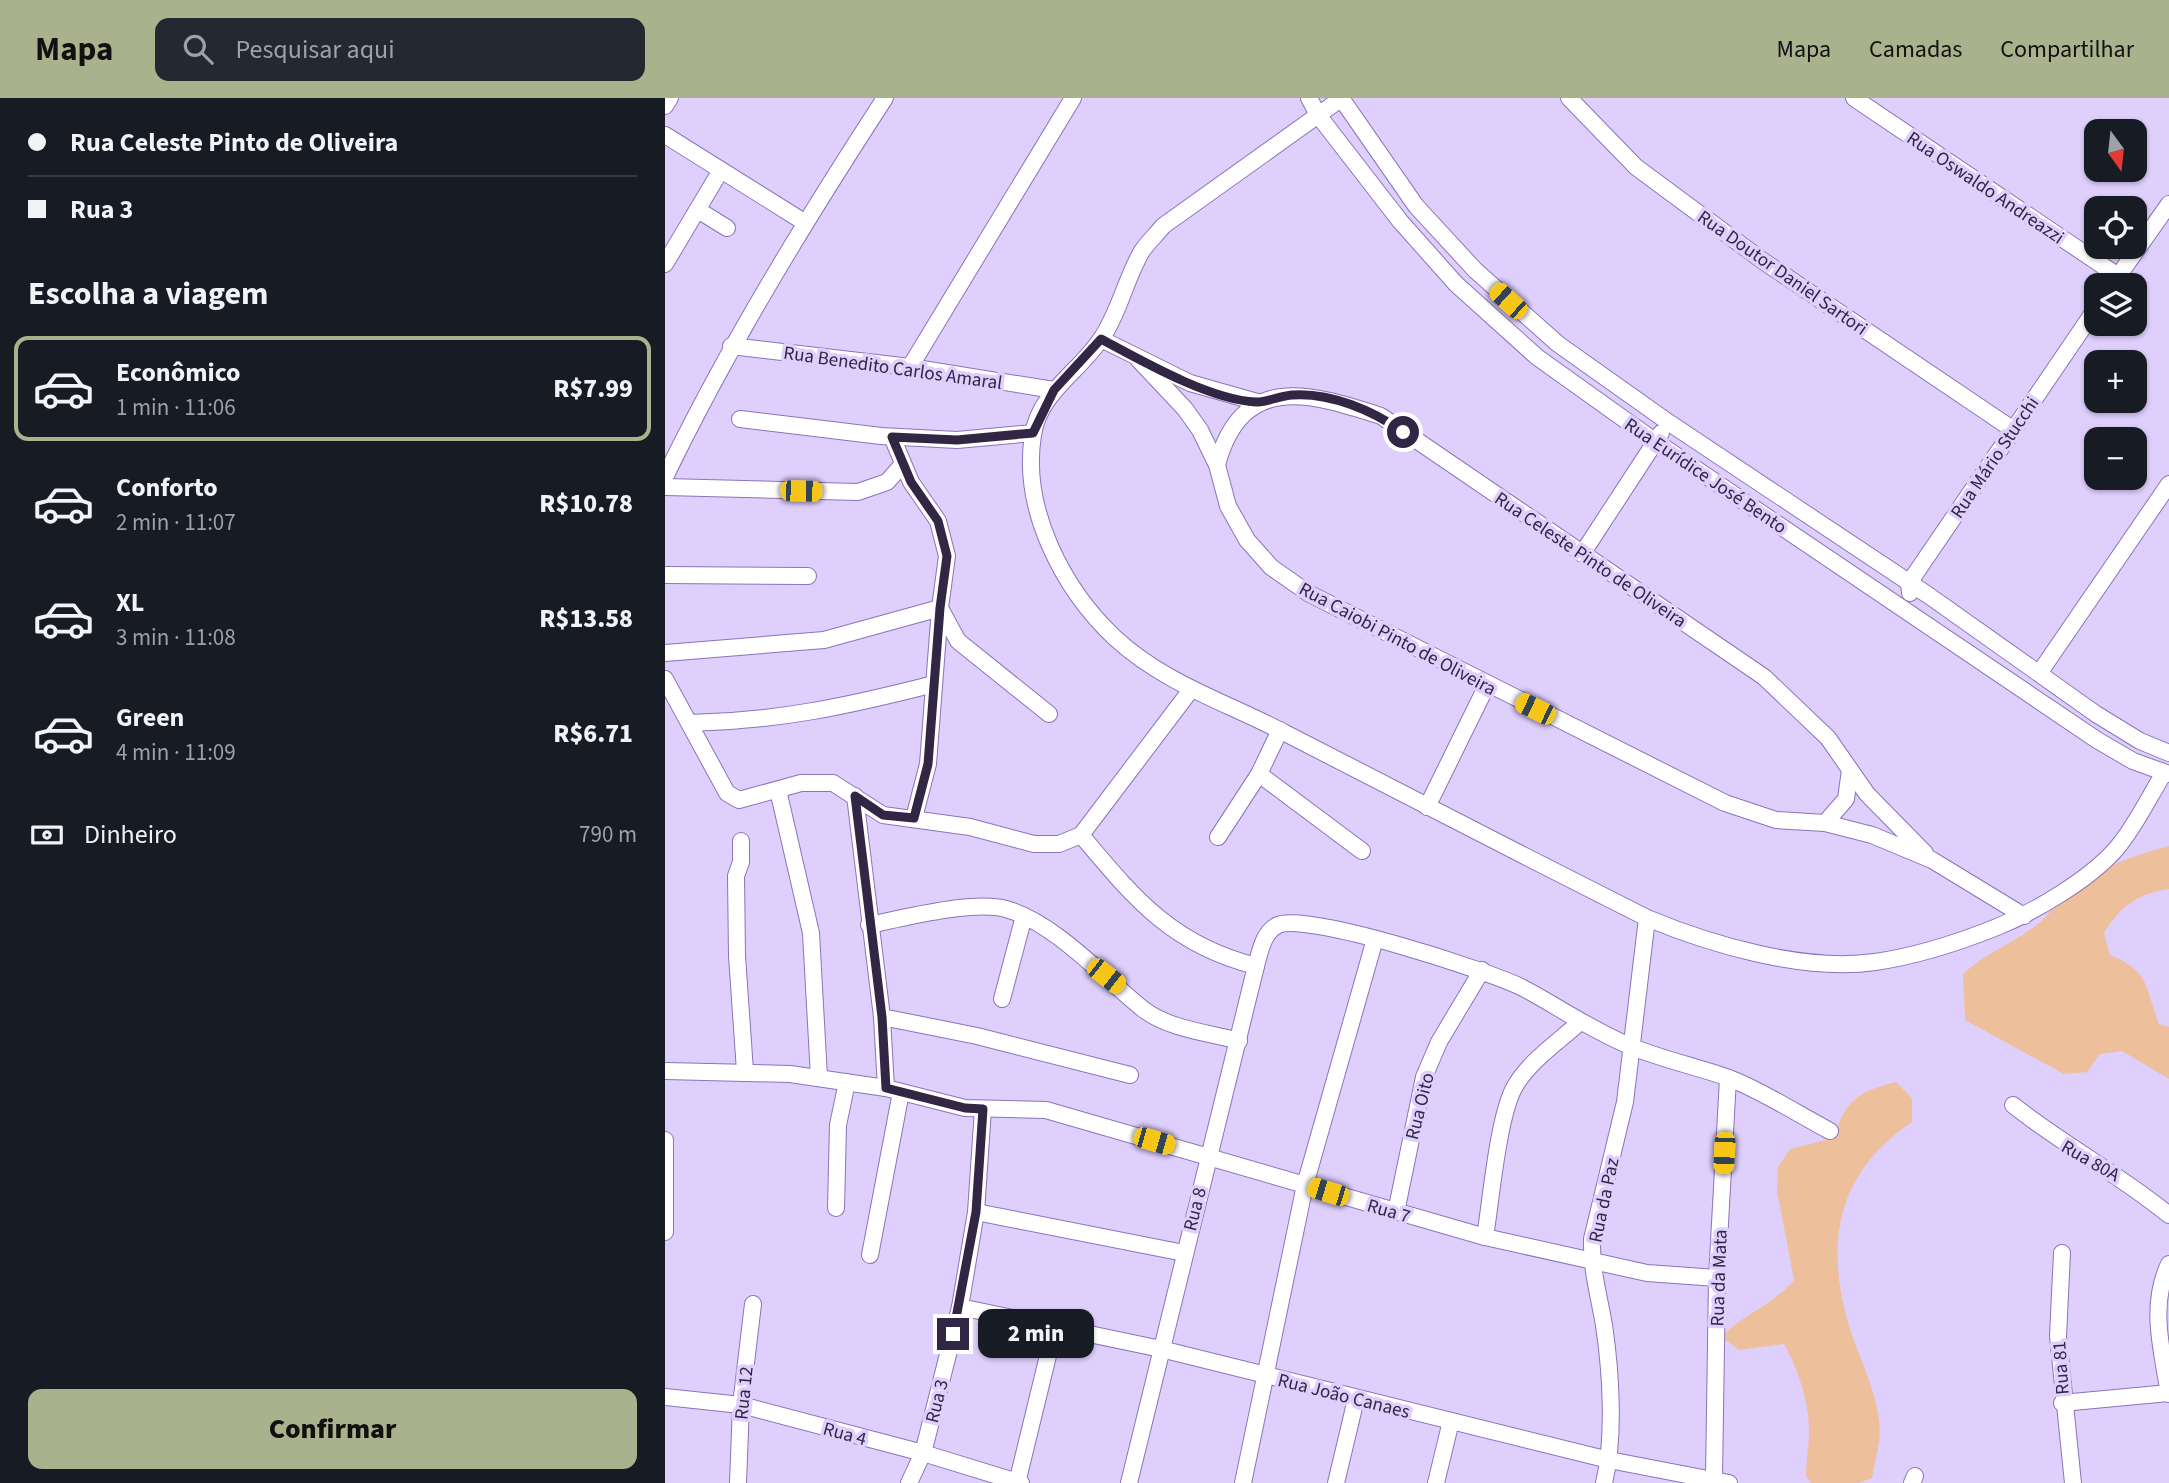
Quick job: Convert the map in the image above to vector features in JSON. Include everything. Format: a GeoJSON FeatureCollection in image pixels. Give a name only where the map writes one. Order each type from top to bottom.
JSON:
{"type":"FeatureCollection","features":[{"type":"Feature","properties":{"kind":"street"},"geometry":{"type":"LineString","coordinates":[[665,106],[670,98]]}},
{"type":"Feature","properties":{"kind":"street"},"geometry":{"type":"LineString","coordinates":[[665,477],[731,346],[804,222],[885,98]]}},
{"type":"Feature","properties":{"kind":"street"},"geometry":{"type":"LineString","coordinates":[[910,367],[1073,98]]}},
{"type":"Feature","properties":{"kind":"street","name":"Rua Eurídice José Bento"},"geometry":{"type":"LineString","coordinates":[[1309,98],[1318,115],[1400,221],[1456,284],[1537,357],[1656,442],[2097,740],[2133,761],[2167,773]]}},
{"type":"Feature","properties":{"kind":"street"},"geometry":{"type":"LineString","coordinates":[[1342,98],[1163,226],[1143,249],[1101,339],[1054,390],[1033,433],[1030,473],[1038,510],[1060,567],[1082,605],[1116,639],[1149,666],[1190,691],[1280,730],[1647,918],[1685,934],[1803,962],[1872,963],[1950,946],[2024,916],[2068,888],[2115,849],[2167,773]]}},
{"type":"Feature","properties":{"kind":"street","name":"Rua Eurídice José Bento"},"geometry":{"type":"LineString","coordinates":[[1342,98],[1416,206],[1475,271],[1558,344],[1668,422],[2040,672],[2097,714],[2140,741],[2169,753]]}},
{"type":"Feature","properties":{"kind":"street","name":"Rua Doutor Daniel Sartori"},"geometry":{"type":"LineString","coordinates":[[1569,98],[1636,167],[1763,261],[2012,429]]}},
{"type":"Feature","properties":{"kind":"street","name":"Rua Oswaldo Andreazzi"},"geometry":{"type":"LineString","coordinates":[[1854,98],[2104,273]]}},
{"type":"Feature","properties":{"kind":"street"},"geometry":{"type":"LineString","coordinates":[[665,135],[804,222]]}},
{"type":"Feature","properties":{"kind":"street"},"geometry":{"type":"LineString","coordinates":[[665,264],[721,170]]}},
{"type":"Feature","properties":{"kind":"street"},"geometry":{"type":"LineString","coordinates":[[2121,273],[2169,204]]}},
{"type":"Feature","properties":{"kind":"street"},"geometry":{"type":"LineString","coordinates":[[698,210],[727,228]]}},
{"type":"Feature","properties":{"kind":"street","name":"Rua Mário Stucchi"},"geometry":{"type":"LineString","coordinates":[[1909,583],[2084,326]]}},
{"type":"Feature","properties":{"kind":"street","name":"Rua Caiobi Pinto de Oliveira"},"geometry":{"type":"LineString","coordinates":[[1101,339],[1138,359],[1214,392],[1257,402]]}},
{"type":"Feature","properties":{"kind":"street","name":"Rua Benedito Carlos Amaral"},"geometry":{"type":"LineString","coordinates":[[731,346],[910,367],[1054,390]]}},
{"type":"Feature","properties":{"kind":"street","name":"Rua Caiobi Pinto de Oliveira"},"geometry":{"type":"LineString","coordinates":[[1138,359],[1185,409],[1217,465],[1228,506],[1247,540],[1271,567],[1308,593],[1725,803],[1776,820],[1825,823],[1872,835],[1932,860],[2024,916]]}},
{"type":"Feature","properties":{"kind":"street","name":"Rua Celeste Pinto de Oliveira"},"geometry":{"type":"LineString","coordinates":[[1257,402],[1296,394],[1328,399],[1381,416],[1764,677],[1828,738],[1884,812],[1932,860]]}},
{"type":"Feature","properties":{"kind":"street"},"geometry":{"type":"LineString","coordinates":[[1217,465],[1223,442],[1257,402]]}},
{"type":"Feature","properties":{"kind":"street"},"geometry":{"type":"LineString","coordinates":[[740,419],[892,437],[957,440],[1033,433]]}},
{"type":"Feature","properties":{"kind":"street"},"geometry":{"type":"LineString","coordinates":[[1582,554],[1668,422]]}},
{"type":"Feature","properties":{"kind":"street"},"geometry":{"type":"LineString","coordinates":[[892,437],[911,482],[938,521],[947,556],[940,608],[928,764],[914,818]]}},
{"type":"Feature","properties":{"kind":"street"},"geometry":{"type":"LineString","coordinates":[[665,487],[857,492],[887,482],[903,464]]}},
{"type":"Feature","properties":{"kind":"street"},"geometry":{"type":"LineString","coordinates":[[2040,672],[2169,484]]}},
{"type":"Feature","properties":{"kind":"street"},"geometry":{"type":"LineString","coordinates":[[665,575],[808,576]]}},
{"type":"Feature","properties":{"kind":"street"},"geometry":{"type":"LineString","coordinates":[[1909,583],[1911,613]]}},
{"type":"Feature","properties":{"kind":"street"},"geometry":{"type":"LineString","coordinates":[[665,653],[824,640],[940,608]]}},
{"type":"Feature","properties":{"kind":"street"},"geometry":{"type":"LineString","coordinates":[[940,608],[958,641],[1049,714]]}},
{"type":"Feature","properties":{"kind":"street"},"geometry":{"type":"LineString","coordinates":[[665,679],[727,793],[739,800],[800,783],[833,783],[883,815],[970,827],[1034,844],[1059,844],[1081,835],[1190,691]]}},
{"type":"Feature","properties":{"kind":"street"},"geometry":{"type":"LineString","coordinates":[[690,723],[736,722],[827,711],[934,684]]}},
{"type":"Feature","properties":{"kind":"street"},"geometry":{"type":"LineString","coordinates":[[1427,807],[1487,685]]}},
{"type":"Feature","properties":{"kind":"street"},"geometry":{"type":"LineString","coordinates":[[1218,837],[1259,774],[1280,730]]}},
{"type":"Feature","properties":{"kind":"street"},"geometry":{"type":"LineString","coordinates":[[1825,823],[1846,799],[1850,770]]}},
{"type":"Feature","properties":{"kind":"street"},"geometry":{"type":"LineString","coordinates":[[1259,774],[1362,851]]}},
{"type":"Feature","properties":{"kind":"street"},"geometry":{"type":"LineString","coordinates":[[778,790],[811,933],[819,1077]]}},
{"type":"Feature","properties":{"kind":"street"},"geometry":{"type":"LineString","coordinates":[[855,796],[869,925],[894,1090],[870,1255]]}},
{"type":"Feature","properties":{"kind":"street"},"geometry":{"type":"LineString","coordinates":[[1081,835],[1138,902],[1189,941],[1226,958],[1256,966]]}},
{"type":"Feature","properties":{"kind":"street"},"geometry":{"type":"LineString","coordinates":[[741,841],[741,862],[736,876],[737,943],[745,1071]]}},
{"type":"Feature","properties":{"kind":"street"},"geometry":{"type":"LineString","coordinates":[[869,925],[933,912],[1006,908],[1024,916],[1071,948],[1145,1011],[1173,1023],[1239,1041]]}},
{"type":"Feature","properties":{"kind":"street"},"geometry":{"type":"LineString","coordinates":[[1002,999],[1024,916]]}},
{"type":"Feature","properties":{"kind":"street","name":"Rua da Paz"},"geometry":{"type":"LineString","coordinates":[[1604,1483],[1609,1460],[1604,1328],[1592,1263],[1593,1239],[1625,1102],[1647,918]]}},
{"type":"Feature","properties":{"kind":"street","name":"Rua 8"},"geometry":{"type":"LineString","coordinates":[[1129,1483],[1207,1156],[1265,936],[1277,925],[1296,923],[1375,939]]}},
{"type":"Feature","properties":{"kind":"street"},"geometry":{"type":"LineString","coordinates":[[1243,1483],[1263,1375],[1305,1185],[1375,939],[1482,970],[1522,987],[1579,1023],[1630,1046],[1728,1078],[1830,1130]]}},
{"type":"Feature","properties":{"kind":"street","name":"Rua Oito"},"geometry":{"type":"LineString","coordinates":[[1396,1212],[1424,1077],[1439,1042],[1482,970]]}},
{"type":"Feature","properties":{"kind":"street"},"geometry":{"type":"LineString","coordinates":[[882,1017],[977,1036],[1130,1075]]}},
{"type":"Feature","properties":{"kind":"street"},"geometry":{"type":"LineString","coordinates":[[1486,1237],[1505,1111],[1514,1087],[1533,1065],[1579,1023]]}},
{"type":"Feature","properties":{"kind":"street","name":"Rua 7"},"geometry":{"type":"LineString","coordinates":[[665,1071],[745,1071],[819,1077],[894,1090],[965,1108],[1046,1110],[1486,1237],[1592,1263],[1647,1273],[1717,1278]]}},
{"type":"Feature","properties":{"kind":"street","name":"Rua da Mata"},"geometry":{"type":"LineString","coordinates":[[1721,1481],[1717,1278],[1728,1078]]}},
{"type":"Feature","properties":{"kind":"street"},"geometry":{"type":"LineString","coordinates":[[835,1208],[837,1136],[847,1082]]}},
{"type":"Feature","properties":{"kind":"street","name":"Rua 80A"},"geometry":{"type":"LineString","coordinates":[[2013,1105],[2058,1141],[2127,1181],[2169,1215]]}},
{"type":"Feature","properties":{"kind":"street","name":"Rua 3"},"geometry":{"type":"LineString","coordinates":[[909,1483],[923,1452],[960,1307],[976,1212],[983,1109]]}},
{"type":"Feature","properties":{"kind":"street"},"geometry":{"type":"LineString","coordinates":[[665,1140],[665,1232]]}},
{"type":"Feature","properties":{"kind":"street"},"geometry":{"type":"LineString","coordinates":[[976,1212],[1184,1253]]}},
{"type":"Feature","properties":{"kind":"street","name":"Rua 81"},"geometry":{"type":"LineString","coordinates":[[2062,1253],[2058,1336],[2073,1483]]}},
{"type":"Feature","properties":{"kind":"street"},"geometry":{"type":"LineString","coordinates":[[2063,1403],[2169,1393],[2157,1314],[2159,1295],[2169,1264]]}},
{"type":"Feature","properties":{"kind":"street","name":"Rua 12"},"geometry":{"type":"LineString","coordinates":[[738,1483],[741,1405],[753,1304]]}},
{"type":"Feature","properties":{"kind":"street","name":"Rua João Canaes"},"geometry":{"type":"LineString","coordinates":[[960,1307],[1161,1349],[1609,1460],[1721,1481]]}},
{"type":"Feature","properties":{"kind":"street"},"geometry":{"type":"LineString","coordinates":[[1019,1483],[1055,1327]]}},
{"type":"Feature","properties":{"kind":"street","name":"Rua 4"},"geometry":{"type":"LineString","coordinates":[[665,1397],[741,1405],[923,1452],[1019,1483]]}},
{"type":"Feature","properties":{"kind":"street"},"geometry":{"type":"LineString","coordinates":[[1336,1483],[1356,1399]]}},
{"type":"Feature","properties":{"kind":"street"},"geometry":{"type":"LineString","coordinates":[[1436,1483],[1451,1421]]}},
{"type":"Feature","properties":{"kind":"shaded area"},"geometry":{"type":"Polygon","coordinates":[[[2169,846],[2169,889],[2148,894],[2131,903],[2104,933],[2110,955],[2133,967],[2139,974],[2148,990],[2159,1024],[2169,1027],[2169,1079],[2122,1051],[2100,1054],[2087,1072],[2064,1074],[1965,1020],[1963,974],[2038,924],[2078,884],[2129,858],[2169,846]]]}},
{"type":"Feature","properties":{"kind":"shaded area"},"geometry":{"type":"Polygon","coordinates":[[[1896,1082],[1912,1098],[1912,1122],[1886,1142],[1867,1164],[1852,1188],[1838,1239],[1842,1298],[1874,1396],[1879,1420],[1879,1442],[1872,1478],[1859,1483],[1811,1483],[1806,1476],[1809,1431],[1805,1397],[1784,1344],[1739,1350],[1721,1337],[1786,1289],[1794,1280],[1777,1191],[1778,1167],[1790,1149],[1834,1138],[1843,1114],[1855,1099],[1872,1089],[1896,1082]]]}},
{"type":"Feature","properties":{"kind":"route"},"geometry":{"type":"LineString","coordinates":[[953,1334],[976,1212],[983,1109],[965,1108],[886,1088],[882,1017],[855,796],[883,815],[914,818],[928,764],[940,608],[947,556],[938,521],[911,482],[892,437],[957,440],[1033,433],[1039,415],[1054,390],[1101,339],[1138,359],[1214,392],[1257,402],[1296,394],[1328,399],[1381,416],[1403,432]]}}]}
